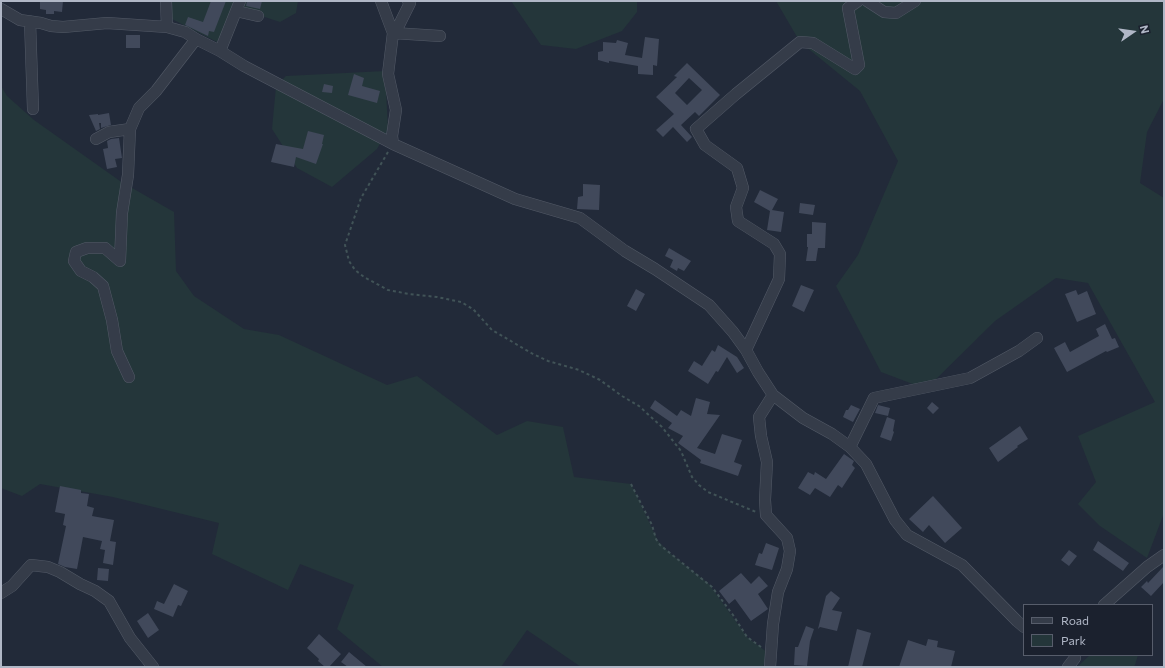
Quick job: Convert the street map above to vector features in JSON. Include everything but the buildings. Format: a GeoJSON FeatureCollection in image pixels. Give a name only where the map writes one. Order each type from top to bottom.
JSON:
{"type":"FeatureCollection","features":[{"type":"Feature","properties":{"kind":"street"},"geometry":{"type":"LineString","coordinates":[[166,1],[167,27]]}},
{"type":"Feature","properties":{"kind":"street"},"geometry":{"type":"LineString","coordinates":[[381,1],[394,33]]}},
{"type":"Feature","properties":{"kind":"street"},"geometry":{"type":"LineString","coordinates":[[393,144],[392,136],[396,110],[388,74],[394,33],[410,3],[408,1]]}},
{"type":"Feature","properties":{"kind":"street"},"geometry":{"type":"LineString","coordinates":[[746,350],[779,278],[780,254],[774,244],[738,221],[736,207],[743,188],[737,168],[705,145],[696,129],[800,42],[813,43],[855,69],[859,65],[848,8],[858,1]]}},
{"type":"Feature","properties":{"kind":"street"},"geometry":{"type":"LineString","coordinates":[[867,1],[884,12],[896,13],[915,1]]}},
{"type":"Feature","properties":{"kind":"street"},"geometry":{"type":"LineString","coordinates":[[220,51],[238,6],[258,16]]}},
{"type":"Feature","properties":{"kind":"street"},"geometry":{"type":"LineString","coordinates":[[1,9],[20,20],[50,26],[63,27],[106,23],[167,27],[186,32],[250,70],[393,144],[515,199],[580,218],[625,251],[709,305],[733,332],[746,350],[773,395],[803,418],[832,434],[850,447],[866,464],[895,520],[907,535],[962,565],[1023,626]]}},
{"type":"Feature","properties":{"kind":"street"},"geometry":{"type":"LineString","coordinates":[[30,21],[33,109]]}},
{"type":"Feature","properties":{"kind":"street"},"geometry":{"type":"LineString","coordinates":[[394,33],[440,36]]}},
{"type":"Feature","properties":{"kind":"street"},"geometry":{"type":"LineString","coordinates":[[129,377],[117,351],[104,286],[93,277],[81,271],[74,261],[76,252],[87,248],[105,248],[120,261],[122,212],[128,175],[130,129],[139,108],[156,91],[196,39]]}},
{"type":"Feature","properties":{"kind":"street"},"geometry":{"type":"LineString","coordinates":[[96,139],[109,132],[130,129]]}},
{"type":"Feature","properties":{"kind":"street"},"geometry":{"type":"LineString","coordinates":[[850,447],[874,398],[970,378],[1018,351],[1037,338]]}},
{"type":"Feature","properties":{"kind":"street"},"geometry":{"type":"LineString","coordinates":[[770,667],[773,624],[778,592],[787,569],[790,551],[787,538],[766,515],[765,500],[767,462],[761,436],[760,417],[773,395]]}},
{"type":"Feature","properties":{"kind":"street"},"geometry":{"type":"LineString","coordinates":[[1105,604],[1164,554]]}},
{"type":"Feature","properties":{"kind":"street"},"geometry":{"type":"LineString","coordinates":[[1,593],[12,586],[31,565],[48,567],[60,572],[95,591],[109,601],[130,638],[153,667]]}},
{"type":"Feature","properties":{"kind":"street"},"geometry":{"type":"LineString","coordinates":[[1068,667],[1075,656]]}},
{"type":"Feature","properties":{"kind":"path"},"geometry":{"type":"LineString","coordinates":[[393,144],[361,198],[345,245],[348,261],[355,270],[364,278],[388,290],[438,297],[461,302],[473,309],[492,330],[533,354],[548,361],[579,370],[600,380],[639,406],[662,427],[681,451],[692,477],[698,485],[708,492],[766,515]]}},
{"type":"Feature","properties":{"kind":"path"},"geometry":{"type":"LineString","coordinates":[[631,484],[652,525],[656,539],[660,545],[712,587],[734,615],[748,637],[771,655]]}},
{"type":"Feature","properties":{"kind":"green space"},"geometry":{"type":"Polygon","coordinates":[[[170,1],[298,1],[296,13],[280,22],[237,8],[217,42],[170,18],[170,1]]]}},
{"type":"Feature","properties":{"kind":"green space"},"geometry":{"type":"Polygon","coordinates":[[[511,1],[637,1],[637,12],[622,31],[576,49],[541,45],[511,1]]]}},
{"type":"Feature","properties":{"kind":"green space"},"geometry":{"type":"Polygon","coordinates":[[[776,1],[1164,1],[1164,99],[1147,132],[1140,183],[1164,198],[1164,513],[1147,558],[1100,526],[1078,504],[1096,482],[1078,436],[1155,402],[1088,283],[1056,278],[995,321],[926,389],[881,372],[836,286],[858,255],[898,161],[860,91],[800,42],[776,1]]]}},
{"type":"Feature","properties":{"kind":"green space"},"geometry":{"type":"Polygon","coordinates":[[[385,71],[388,129],[377,149],[332,187],[297,168],[272,129],[276,86],[286,76],[385,71]]]}},
{"type":"Feature","properties":{"kind":"green space"},"geometry":{"type":"Polygon","coordinates":[[[1,86],[7,96],[34,120],[120,181],[174,212],[176,271],[194,296],[244,329],[279,335],[387,385],[417,376],[497,435],[527,421],[563,427],[574,477],[631,484],[658,541],[671,554],[709,584],[747,637],[768,653],[763,667],[581,667],[527,630],[501,667],[383,667],[337,629],[354,585],[300,564],[288,590],[212,554],[219,523],[113,497],[40,484],[22,496],[1,488],[1,86]]]}},
{"type":"Feature","properties":{"kind":"green space"},"geometry":{"type":"Polygon","coordinates":[[[1089,656],[1138,656],[1133,667],[1077,667],[1089,656]]]}}]}
